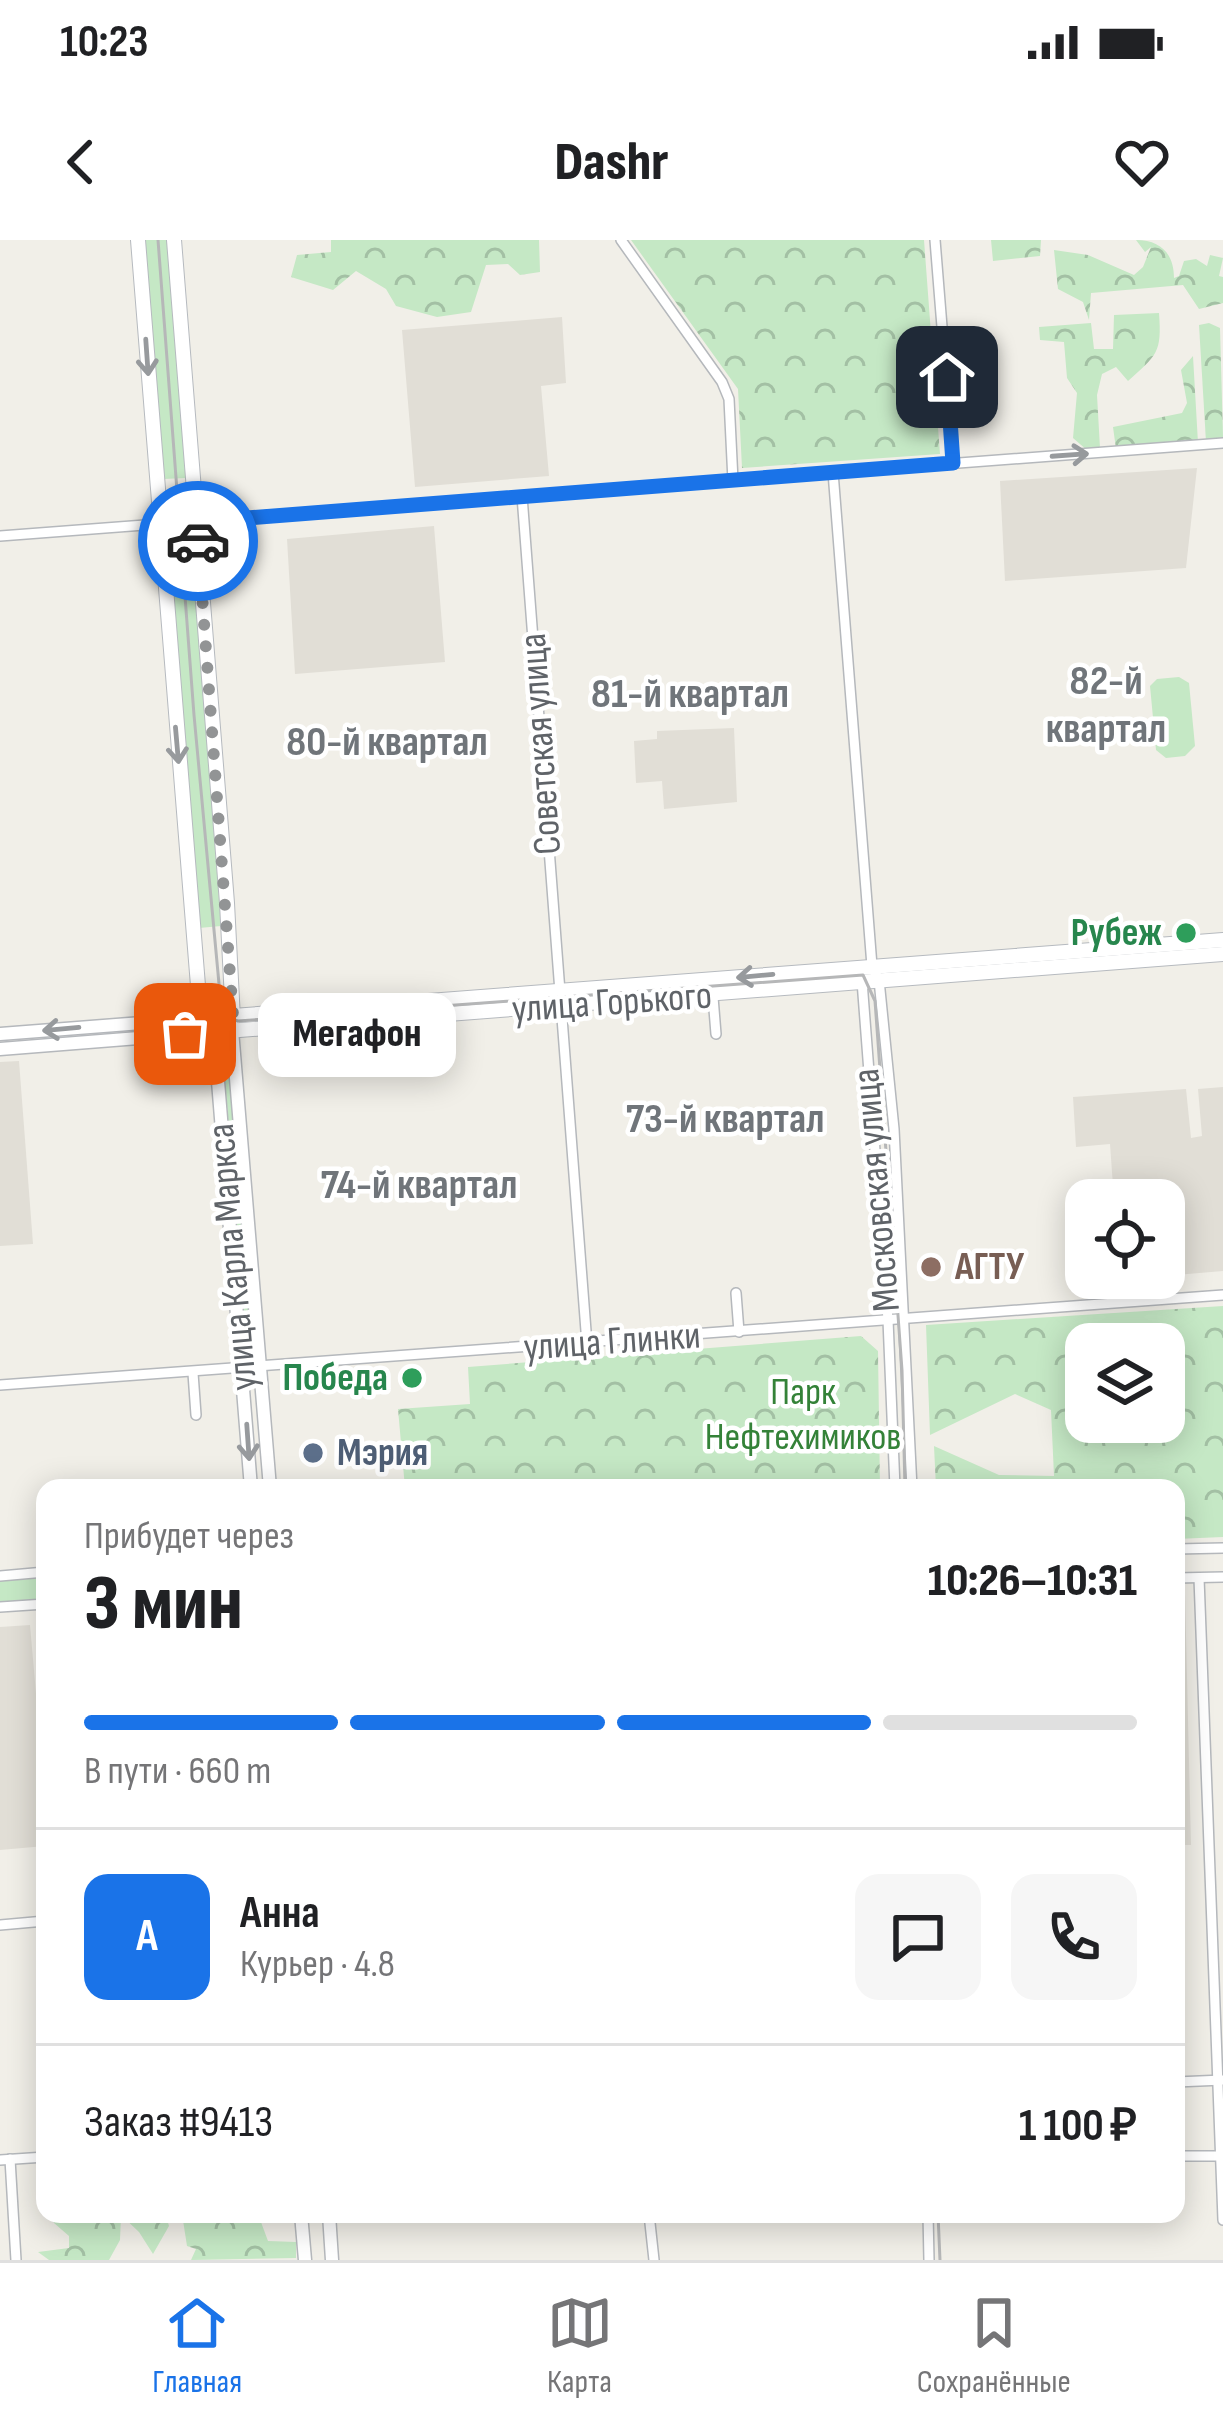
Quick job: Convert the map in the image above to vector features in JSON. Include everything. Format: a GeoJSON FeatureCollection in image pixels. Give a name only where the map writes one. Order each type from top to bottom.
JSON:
{"type":"FeatureCollection","features":[{"type":"Feature","properties":{"kind":"main road","name":"улица Карла Маркса"},"geometry":{"type":"LineString","coordinates":[[138,240],[199,998],[210,1025]]}},
{"type":"Feature","properties":{"kind":"main road","name":"улица Карла Маркса"},"geometry":{"type":"LineString","coordinates":[[174,240],[233,1023]]}},
{"type":"Feature","properties":{"kind":"main road","name":"улица Горького"},"geometry":{"type":"LineString","coordinates":[[210,1025],[875,973],[1223,940]]}},
{"type":"Feature","properties":{"kind":"main road","name":"улица Горького"},"geometry":{"type":"LineString","coordinates":[[560,999],[713,997],[862,982],[875,973],[1223,954]]}},
{"type":"Feature","properties":{"kind":"street"},"geometry":{"type":"LineString","coordinates":[[621,240],[722,382],[729,399],[733,481]]}},
{"type":"Feature","properties":{"kind":"street"},"geometry":{"type":"LineString","coordinates":[[935,240],[953,463]]}},
{"type":"Feature","properties":{"kind":"street"},"geometry":{"type":"LineString","coordinates":[[0,536],[1223,443]]}},
{"type":"Feature","properties":{"kind":"street","name":"Московская улица"},"geometry":{"type":"LineString","coordinates":[[832,472],[875,973],[894,1129],[912,1479]]}},
{"type":"Feature","properties":{"kind":"street","name":"Советская улица"},"geometry":{"type":"LineString","coordinates":[[522,496],[587,1344]]}},
{"type":"Feature","properties":{"kind":"street","name":"Московская улица"},"geometry":{"type":"LineString","coordinates":[[862,982],[888,1320],[895,1479]]}},
{"type":"Feature","properties":{"kind":"street"},"geometry":{"type":"LineString","coordinates":[[713,997],[716,1034]]}},
{"type":"Feature","properties":{"kind":"street"},"geometry":{"type":"LineString","coordinates":[[122,1023],[123,1039]]}},
{"type":"Feature","properties":{"kind":"street","name":"улица Горького"},"geometry":{"type":"LineString","coordinates":[[0,1034],[122,1023],[210,1025]]}},
{"type":"Feature","properties":{"kind":"street","name":"улица Карла Маркса"},"geometry":{"type":"LineString","coordinates":[[233,1023],[269,1479]]}},
{"type":"Feature","properties":{"kind":"street","name":"улица Карла Маркса"},"geometry":{"type":"LineString","coordinates":[[210,1025],[250,1479]]}},
{"type":"Feature","properties":{"kind":"street","name":"улица Горького"},"geometry":{"type":"LineString","coordinates":[[0,1049],[123,1039],[210,1025]]}},
{"type":"Feature","properties":{"kind":"street"},"geometry":{"type":"LineString","coordinates":[[736,1293],[739,1332]]}},
{"type":"Feature","properties":{"kind":"street","name":"улица Глинки"},"geometry":{"type":"LineString","coordinates":[[0,1385],[1223,1295]]}},
{"type":"Feature","properties":{"kind":"street"},"geometry":{"type":"LineString","coordinates":[[193,1373],[196,1414]]}},
{"type":"Feature","properties":{"kind":"street"},"geometry":{"type":"LineString","coordinates":[[1185,1549],[1223,1548]]}},
{"type":"Feature","properties":{"kind":"street"},"geometry":{"type":"LineString","coordinates":[[0,1576],[36,1574]]}},
{"type":"Feature","properties":{"kind":"street"},"geometry":{"type":"LineString","coordinates":[[1185,1578],[1223,1577]]}},
{"type":"Feature","properties":{"kind":"street"},"geometry":{"type":"LineString","coordinates":[[1199,1578],[1223,2220]]}},
{"type":"Feature","properties":{"kind":"street"},"geometry":{"type":"LineString","coordinates":[[0,1607],[36,1605]]}},
{"type":"Feature","properties":{"kind":"street"},"geometry":{"type":"LineString","coordinates":[[0,1925],[36,1923]]}},
{"type":"Feature","properties":{"kind":"street"},"geometry":{"type":"LineString","coordinates":[[1185,2082],[1221,2080]]}},
{"type":"Feature","properties":{"kind":"street"},"geometry":{"type":"LineString","coordinates":[[1185,2156],[1221,2156]]}},
{"type":"Feature","properties":{"kind":"street"},"geometry":{"type":"LineString","coordinates":[[16,2260],[5,2160],[36,2158]]}},
{"type":"Feature","properties":{"kind":"street"},"geometry":{"type":"LineString","coordinates":[[303,2223],[305,2260]]}},
{"type":"Feature","properties":{"kind":"street"},"geometry":{"type":"LineString","coordinates":[[330,2223],[332,2260]]}},
{"type":"Feature","properties":{"kind":"street"},"geometry":{"type":"LineString","coordinates":[[651,2223],[654,2260]]}},
{"type":"Feature","properties":{"kind":"street"},"geometry":{"type":"LineString","coordinates":[[928,2223],[929,2260]]}},
{"type":"Feature","properties":{"kind":"shaded area"},"geometry":{"type":"Polygon","coordinates":[[[562,317],[566,383],[541,386],[549,476],[415,487],[402,330],[562,317]]]}},
{"type":"Feature","properties":{"kind":"shaded area"},"geometry":{"type":"Polygon","coordinates":[[[1197,468],[1186,568],[1005,581],[1000,481],[1197,468]]]}},
{"type":"Feature","properties":{"kind":"shaded area"},"geometry":{"type":"Polygon","coordinates":[[[434,526],[445,662],[295,674],[287,539],[434,526]]]}},
{"type":"Feature","properties":{"kind":"shaded area"},"geometry":{"type":"Polygon","coordinates":[[[734,728],[737,802],[664,809],[662,781],[636,783],[634,741],[657,739],[657,731],[734,728]]]}},
{"type":"Feature","properties":{"kind":"shaded area"},"geometry":{"type":"Polygon","coordinates":[[[19,1061],[33,1244],[0,1246],[0,1062],[19,1061]]]}},
{"type":"Feature","properties":{"kind":"shaded area"},"geometry":{"type":"Polygon","coordinates":[[[1223,1087],[1223,1271],[1185,1274],[1185,1179],[1112,1179],[1110,1144],[1076,1147],[1073,1097],[1186,1089],[1191,1138],[1202,1136],[1198,1089],[1223,1087]]]}},
{"type":"Feature","properties":{"kind":"shaded area"},"geometry":{"type":"Polygon","coordinates":[[[1185,1594],[1191,1845],[1185,1845],[1185,1594]]]}},
{"type":"Feature","properties":{"kind":"shaded area"},"geometry":{"type":"Polygon","coordinates":[[[30,1625],[36,1693],[36,1847],[0,1850],[0,1627],[30,1625]]]}},
{"type":"Feature","properties":{"kind":"green space"},"geometry":{"type":"Polygon","coordinates":[[[144,240],[168,240],[187,478],[163,479],[144,240]]]}},
{"type":"Feature","properties":{"kind":"green space"},"geometry":{"type":"Polygon","coordinates":[[[331,240],[539,240],[540,272],[520,275],[508,264],[486,265],[471,312],[437,317],[396,306],[386,289],[356,271],[333,290],[291,277],[297,255],[331,252],[331,240]]]}},
{"type":"Feature","properties":{"kind":"green space"},"geometry":{"type":"Polygon","coordinates":[[[631,240],[924,240],[940,454],[742,468],[738,389],[631,240]]]}},
{"type":"Feature","properties":{"kind":"green space"},"geometry":{"type":"Polygon","coordinates":[[[991,240],[1041,240],[1040,256],[993,261],[991,240]]]}},
{"type":"Feature","properties":{"kind":"green space"},"geometry":{"type":"Polygon","coordinates":[[[1136,240],[1164,250],[1174,278],[1184,261],[1196,259],[1207,266],[1210,255],[1223,258],[1219,276],[1223,277],[1223,303],[1199,309],[1183,285],[1091,293],[1089,320],[1083,302],[1058,289],[1054,250],[1088,255],[1134,275],[1151,247],[1145,252],[1136,240]]]}},
{"type":"Feature","properties":{"kind":"green space"},"geometry":{"type":"Polygon","coordinates":[[[1159,313],[1158,345],[1146,365],[1128,381],[1116,367],[1102,374],[1097,395],[1100,448],[1088,451],[1073,438],[1077,393],[1067,378],[1064,342],[1040,340],[1039,327],[1091,323],[1094,349],[1113,349],[1114,315],[1159,313]]]}},
{"type":"Feature","properties":{"kind":"green space"},"geometry":{"type":"Polygon","coordinates":[[[1199,325],[1220,328],[1223,437],[1206,442],[1199,325]]]}},
{"type":"Feature","properties":{"kind":"green space"},"geometry":{"type":"Polygon","coordinates":[[[1193,356],[1198,443],[1116,449],[1113,427],[1182,413],[1187,403],[1181,370],[1193,356]]]}},
{"type":"Feature","properties":{"kind":"green space"},"geometry":{"type":"Polygon","coordinates":[[[194,569],[221,926],[199,928],[169,570],[194,569]]]}},
{"type":"Feature","properties":{"kind":"green space"},"geometry":{"type":"Polygon","coordinates":[[[1179,677],[1189,683],[1195,746],[1185,756],[1166,758],[1156,750],[1150,686],[1157,679],[1179,677]]]}},
{"type":"Feature","properties":{"kind":"green space"},"geometry":{"type":"Polygon","coordinates":[[[222,1043],[228,1043],[253,1361],[248,1361],[222,1043]]]}},
{"type":"Feature","properties":{"kind":"green space"},"geometry":{"type":"Polygon","coordinates":[[[1223,1306],[1223,1537],[1185,1539],[1185,1479],[936,1479],[934,1446],[999,1475],[1054,1476],[1051,1410],[1015,1394],[930,1435],[926,1325],[1223,1306]]]}},
{"type":"Feature","properties":{"kind":"green space","name":"Парк Нефтехимиков"},"geometry":{"type":"Polygon","coordinates":[[[861,1336],[878,1351],[880,1479],[404,1479],[398,1409],[470,1404],[468,1367],[861,1336]]]}},
{"type":"Feature","properties":{"kind":"green space"},"geometry":{"type":"Polygon","coordinates":[[[36,1579],[36,1600],[0,1602],[0,1581],[36,1579]]]}},
{"type":"Feature","properties":{"kind":"green space"},"geometry":{"type":"Polygon","coordinates":[[[54,2223],[121,2223],[120,2240],[109,2260],[49,2260],[38,2252],[69,2248],[69,2236],[54,2223]]]}},
{"type":"Feature","properties":{"kind":"green space"},"geometry":{"type":"Polygon","coordinates":[[[129,2223],[169,2226],[153,2254],[129,2223]]]}},
{"type":"Feature","properties":{"kind":"green space"},"geometry":{"type":"Polygon","coordinates":[[[183,2223],[261,2223],[268,2241],[296,2242],[296,2258],[191,2260],[196,2249],[187,2246],[183,2223]]]}},
{"type":"Feature","properties":{"kind":"tram line"},"geometry":{"type":"LineString","coordinates":[[158,240],[222,1016],[238,1021],[863,975],[875,1001],[902,1370],[905,1479]]}},
{"type":"Feature","properties":{"kind":"tram line"},"geometry":{"type":"LineString","coordinates":[[938,2223],[940,2260]]}},
{"type":"Feature","properties":{"kind":"way so far"},"geometry":{"type":"LineString","coordinates":[[185,1034],[232,1030],[233,1015],[198,541]]}},
{"type":"Feature","properties":{"kind":"place","name":"Рубеж"},"geometry":{"type":"Point","coordinates":[1186,933]}},
{"type":"Feature","properties":{"kind":"place","name":"Мегафон"},"geometry":{"type":"Point","coordinates":[185,1034]}},
{"type":"Feature","properties":{"kind":"place","name":"АГТУ"},"geometry":{"type":"Point","coordinates":[931,1267]}},
{"type":"Feature","properties":{"kind":"place","name":"Победа"},"geometry":{"type":"Point","coordinates":[412,1378]}},
{"type":"Feature","properties":{"kind":"place","name":"Мэрия"},"geometry":{"type":"Point","coordinates":[313,1453]}},
{"type":"Feature","properties":{"kind":"district","name":"81-й квартал"},"geometry":{"type":"Point","coordinates":[690,694]}},
{"type":"Feature","properties":{"kind":"district","name":"82-й квартал"},"geometry":{"type":"Point","coordinates":[1106,705]}},
{"type":"Feature","properties":{"kind":"district","name":"80-й квартал"},"geometry":{"type":"Point","coordinates":[387,742]}},
{"type":"Feature","properties":{"kind":"district","name":"73-й квартал"},"geometry":{"type":"Point","coordinates":[725,1119]}},
{"type":"Feature","properties":{"kind":"district","name":"74-й квартал"},"geometry":{"type":"Point","coordinates":[419,1185]}},
{"type":"Feature","properties":{"kind":"route"},"geometry":{"type":"LineString","coordinates":[[198,541],[196,522],[953,463],[947,377]]}}]}
